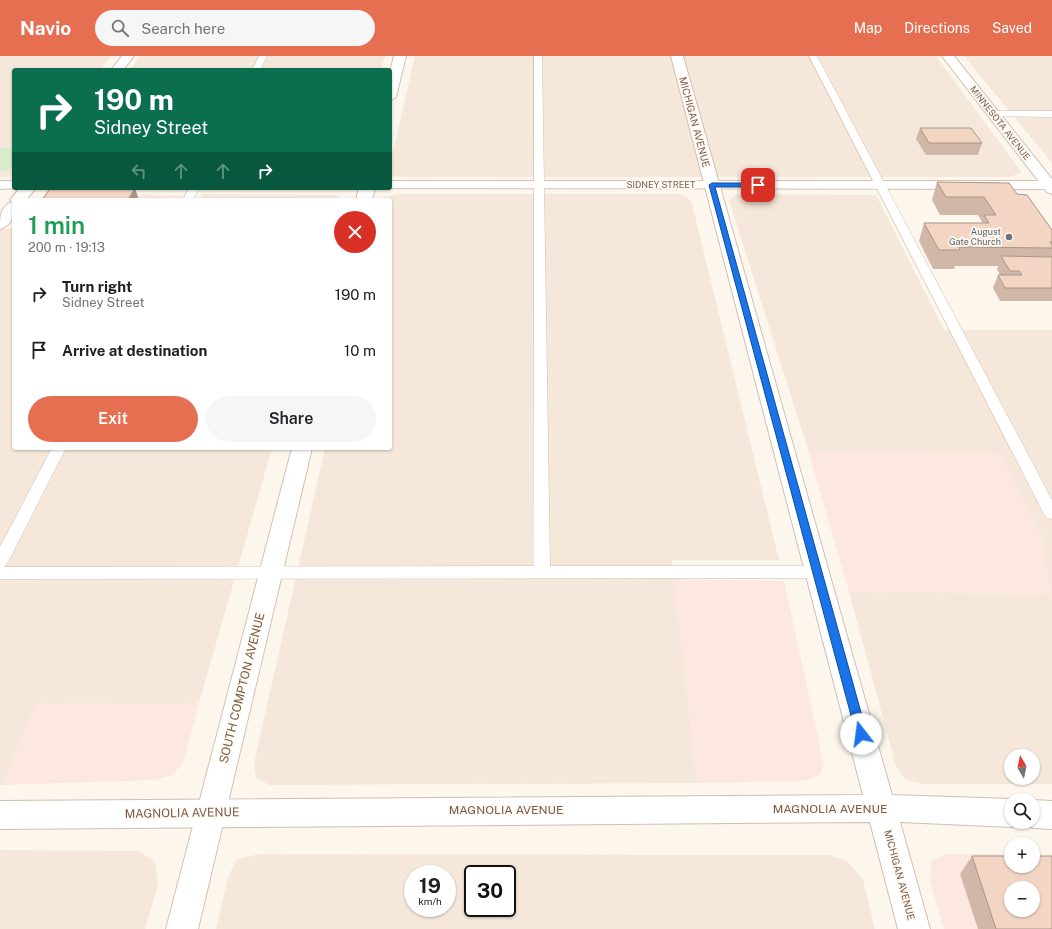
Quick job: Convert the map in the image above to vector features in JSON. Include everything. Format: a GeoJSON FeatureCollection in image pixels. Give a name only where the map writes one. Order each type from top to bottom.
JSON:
{"type":"FeatureCollection","features":[{"type":"Feature","properties":{"kind":"street"},"geometry":{"type":"LineString","coordinates":[[119,68],[128,56]]}},
{"type":"Feature","properties":{"kind":"street"},"geometry":{"type":"LineString","coordinates":[[392,89],[400,56]]}},
{"type":"Feature","properties":{"kind":"street","name":"MICHIGAN AVENUE"},"geometry":{"type":"LineString","coordinates":[[676,56],[914,929]]}},
{"type":"Feature","properties":{"kind":"street","name":"MINNESOTA AVENUE"},"geometry":{"type":"LineString","coordinates":[[948,56],[1051,187]]}},
{"type":"Feature","properties":{"kind":"street"},"geometry":{"type":"LineString","coordinates":[[0,185],[12,185]]}},
{"type":"Feature","properties":{"kind":"street","name":"SIDNEY STREET"},"geometry":{"type":"LineString","coordinates":[[392,185],[880,185],[1051,187]]}},
{"type":"Feature","properties":{"kind":"street"},"geometry":{"type":"LineString","coordinates":[[20,198],[26,190]]}},
{"type":"Feature","properties":{"kind":"street"},"geometry":{"type":"LineString","coordinates":[[0,224],[12,209]]}},
{"type":"Feature","properties":{"kind":"street","name":"SOUTH COMPTON AVENUE"},"geometry":{"type":"LineString","coordinates":[[182,929],[302,450]]}},
{"type":"Feature","properties":{"kind":"street","name":"MAGNOLIA AVENUE"},"geometry":{"type":"LineString","coordinates":[[0,815],[211,812],[882,808],[1004,813]]}},
{"type":"Feature","properties":{"kind":"street"},"geometry":{"type":"LineString","coordinates":[[1040,814],[1052,815]]}},
{"type":"Feature","properties":{"kind":"lane"},"geometry":{"type":"LineString","coordinates":[[257,68],[263,56]]}},
{"type":"Feature","properties":{"kind":"lane"},"geometry":{"type":"LineString","coordinates":[[538,56],[542,573]]}},
{"type":"Feature","properties":{"kind":"lane"},"geometry":{"type":"LineString","coordinates":[[813,56],[1052,514]]}},
{"type":"Feature","properties":{"kind":"lane"},"geometry":{"type":"LineString","coordinates":[[993,114],[1052,114]]}},
{"type":"Feature","properties":{"kind":"lane"},"geometry":{"type":"LineString","coordinates":[[0,562],[58,450]]}},
{"type":"Feature","properties":{"kind":"lane"},"geometry":{"type":"LineString","coordinates":[[0,573],[817,572]]}},
{"type":"Feature","properties":{"kind":"shaded area"},"geometry":{"type":"Polygon","coordinates":[[[0,56],[111,56],[102,68],[12,68],[12,175],[9,177],[0,177],[0,56]]]}},
{"type":"Feature","properties":{"kind":"shaded area"},"geometry":{"type":"Polygon","coordinates":[[[140,56],[385,56],[382,68],[131,68],[140,56]]]}},
{"type":"Feature","properties":{"kind":"shaded area"},"geometry":{"type":"Polygon","coordinates":[[[415,56],[936,56],[1022,173],[1008,177],[400,177],[392,175],[392,156],[415,56]]]}},
{"type":"Feature","properties":{"kind":"shaded area"},"geometry":{"type":"Polygon","coordinates":[[[964,56],[1052,56],[1052,163],[964,56]]]}},
{"type":"Feature","properties":{"kind":"shaded area"},"geometry":{"type":"Polygon","coordinates":[[[52,194],[182,195],[180,198],[39,198],[52,194]]]}},
{"type":"Feature","properties":{"kind":"shaded area"},"geometry":{"type":"Polygon","coordinates":[[[202,194],[336,195],[340,198],[200,198],[202,194]]]}},
{"type":"Feature","properties":{"kind":"shaded area"},"geometry":{"type":"Polygon","coordinates":[[[397,194],[679,194],[688,198],[692,204],[779,560],[672,560],[697,783],[269,785],[256,777],[254,763],[325,450],[392,450],[392,198],[383,198],[397,194]]]}},
{"type":"Feature","properties":{"kind":"shaded area"},"geometry":{"type":"Polygon","coordinates":[[[742,194],[876,195],[944,330],[1052,330],[1052,784],[1040,784],[1040,749],[1004,749],[1004,784],[925,784],[906,780],[896,766],[849,592],[1050,594],[1000,454],[809,453],[729,200],[735,195],[742,194]]]}},
{"type":"Feature","properties":{"kind":"shaded area"},"geometry":{"type":"Polygon","coordinates":[[[0,229],[12,229],[12,450],[271,450],[199,703],[36,704],[2,785],[0,785],[0,229]]]}},
{"type":"Feature","properties":{"kind":"shaded area"},"geometry":{"type":"Polygon","coordinates":[[[809,453],[1001,454],[1042,537],[1051,594],[849,592],[809,453]]]}},
{"type":"Feature","properties":{"kind":"shaded area"},"geometry":{"type":"Polygon","coordinates":[[[674,579],[784,581],[824,765],[819,776],[803,781],[697,783],[674,579]]]}},
{"type":"Feature","properties":{"kind":"shaded area"},"geometry":{"type":"Polygon","coordinates":[[[199,703],[183,763],[172,775],[154,780],[2,785],[36,704],[199,703]]]}},
{"type":"Feature","properties":{"kind":"shaded area"},"geometry":{"type":"Polygon","coordinates":[[[0,850],[139,851],[155,862],[158,885],[145,929],[0,929],[0,850]]]}},
{"type":"Feature","properties":{"kind":"shaded area"},"geometry":{"type":"Polygon","coordinates":[[[259,854],[829,855],[848,862],[863,880],[875,929],[216,929],[228,877],[237,859],[259,854]]]}},
{"type":"Feature","properties":{"kind":"shaded area"},"geometry":{"type":"Polygon","coordinates":[[[947,854],[1004,854],[1004,873],[1040,873],[1040,855],[1043,855],[1052,896],[1052,929],[944,929],[930,881],[931,861],[947,854]]]}},
{"type":"Feature","properties":{"kind":"green space"},"geometry":{"type":"Polygon","coordinates":[[[0,148],[12,148],[12,166],[9,170],[0,170],[0,148]]]}},
{"type":"Feature","properties":{"kind":"building"},"geometry":{"type":"Polygon","coordinates":[[[920,128],[971,128],[982,143],[929,143],[920,128]]]}},
{"type":"Feature","properties":{"kind":"building"},"geometry":{"type":"Polygon","coordinates":[[[937,182],[1009,183],[1017,194],[1027,195],[1052,230],[1052,242],[1050,242],[1052,248],[959,247],[960,250],[939,250],[924,223],[989,223],[984,215],[996,215],[984,197],[946,197],[937,182]]]}},
{"type":"Feature","properties":{"kind":"building"},"geometry":{"type":"Polygon","coordinates":[[[49,190],[134,190],[129,198],[43,198],[49,190]]]}},
{"type":"Feature","properties":{"kind":"building"},"geometry":{"type":"Polygon","coordinates":[[[1001,256],[1052,257],[1052,288],[1005,288],[998,275],[1022,275],[1019,271],[1010,271],[1001,256]]]}},
{"type":"Feature","properties":{"kind":"building"},"geometry":{"type":"Polygon","coordinates":[[[972,856],[1004,856],[1004,873],[1040,873],[1040,856],[1052,856],[1052,929],[996,929],[972,856]]]}},
{"type":"Feature","properties":{"kind":"place","name":"August Gate Church"},"geometry":{"type":"Point","coordinates":[1009,237]}},
{"type":"Feature","properties":{"kind":"route"},"geometry":{"type":"LineString","coordinates":[[758,185],[712,185],[861,734]]}}]}
